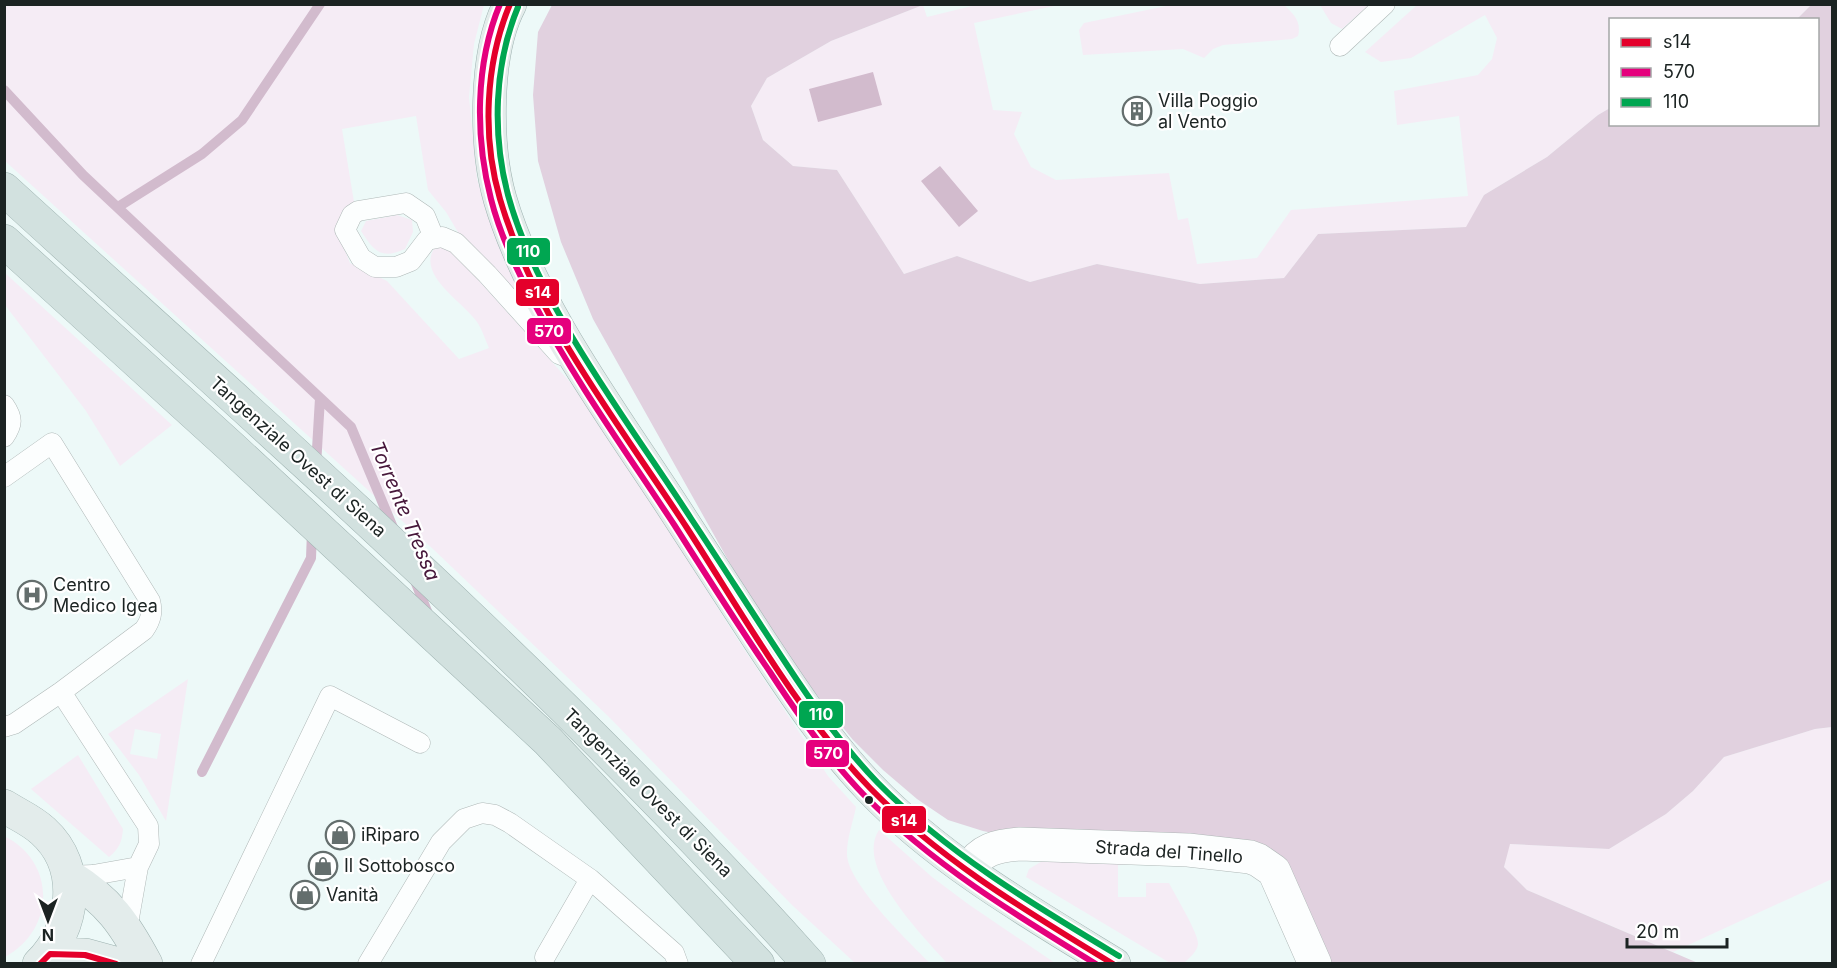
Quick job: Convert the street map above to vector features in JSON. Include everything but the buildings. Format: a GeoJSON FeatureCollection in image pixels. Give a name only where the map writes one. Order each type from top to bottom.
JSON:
{"type":"FeatureCollection","features":[{"type":"Feature","properties":{"kind":"highway","name":"Tangenziale Ovest di Siena"},"geometry":{"type":"LineString","coordinates":[[4,189],[423,571],[660,803],[740,886],[809,963]]}},
{"type":"Feature","properties":{"kind":"highway","name":"Tangenziale Ovest di Siena"},"geometry":{"type":"LineString","coordinates":[[4,242],[230,446],[548,741],[758,963]]}},
{"type":"Feature","properties":{"kind":"main road"},"geometry":{"type":"LineString","coordinates":[[510,4],[502,19],[493,56],[490,104],[493,169],[505,215],[531,275],[582,366],[742,614],[819,728],[873,790],[902,817],[968,870],[1114,963]]}},
{"type":"Feature","properties":{"kind":"main road"},"geometry":{"type":"LineString","coordinates":[[5,807],[27,818],[46,833],[59,852],[69,876],[68,916],[61,936],[45,958]]}},
{"type":"Feature","properties":{"kind":"main road"},"geometry":{"type":"LineString","coordinates":[[69,876],[97,895],[114,912],[127,928],[146,963]]}},
{"type":"Feature","properties":{"kind":"main road"},"geometry":{"type":"LineString","coordinates":[[45,958],[86,955],[118,963]]}},
{"type":"Feature","properties":{"kind":"street","name":"Strada del Tinello"},"geometry":{"type":"LineString","coordinates":[[968,870],[984,852],[995,847],[1020,844],[1188,850],[1250,857],[1274,871],[1316,963]]}},
{"type":"Feature","properties":{"kind":"lane"},"geometry":{"type":"LineString","coordinates":[[1340,46],[1385,4]]}},
{"type":"Feature","properties":{"kind":"lane"},"geometry":{"type":"LineString","coordinates":[[434,238],[442,237],[456,243],[559,354],[582,366]]}},
{"type":"Feature","properties":{"kind":"lane"},"geometry":{"type":"LineString","coordinates":[[4,405],[11,416],[12,424],[4,437]]}},
{"type":"Feature","properties":{"kind":"lane"},"geometry":{"type":"LineString","coordinates":[[4,477],[52,444],[150,601],[152,609],[151,620],[144,630],[61,692],[14,724],[4,728]]}},
{"type":"Feature","properties":{"kind":"lane"},"geometry":{"type":"LineString","coordinates":[[61,692],[148,826],[149,844],[138,867],[127,928]]}},
{"type":"Feature","properties":{"kind":"lane"},"geometry":{"type":"LineString","coordinates":[[201,963],[330,696],[420,743]]}},
{"type":"Feature","properties":{"kind":"lane"},"geometry":{"type":"LineString","coordinates":[[368,963],[441,842],[464,819],[482,813],[495,815],[590,879],[674,953],[678,963]]}},
{"type":"Feature","properties":{"kind":"lane"},"geometry":{"type":"LineString","coordinates":[[69,876],[93,875],[138,867]]}},
{"type":"Feature","properties":{"kind":"lane"},"geometry":{"type":"LineString","coordinates":[[545,957],[590,879]]}},
{"type":"Feature","properties":{"kind":"shaded area"},"geometry":{"type":"Polygon","coordinates":[[[1176,4],[1284,5],[1298,22],[1298,36],[1292,39],[1223,45],[1213,49],[1204,58],[1183,49],[1083,55],[1079,30],[1084,23],[1176,4]]]}},
{"type":"Feature","properties":{"kind":"shaded area"},"geometry":{"type":"Polygon","coordinates":[[[5,5],[484,5],[474,44],[469,97],[477,179],[491,222],[538,328],[462,239],[446,212],[428,190],[416,116],[342,129],[354,202],[336,228],[350,263],[387,281],[459,359],[489,348],[477,322],[443,287],[431,267],[431,256],[436,246],[447,245],[570,382],[604,426],[736,637],[828,776],[856,807],[847,847],[849,865],[867,895],[880,911],[930,963],[855,963],[792,905],[610,718],[433,549],[5,161],[5,5]]]}},
{"type":"Feature","properties":{"kind":"shaded area"},"geometry":{"type":"Polygon","coordinates":[[[552,5],[923,5],[831,41],[767,78],[751,106],[763,140],[793,166],[837,170],[904,274],[957,256],[1030,282],[1097,264],[1200,284],[1284,278],[1318,234],[1466,227],[1484,195],[1547,157],[1609,109],[1609,126],[1819,126],[1819,18],[1798,18],[1811,5],[1832,5],[1832,727],[1815,729],[1724,757],[1693,791],[1666,814],[1609,849],[1510,844],[1504,867],[1527,890],[1698,963],[1325,963],[1267,854],[1013,837],[948,820],[917,799],[853,740],[808,684],[760,617],[593,319],[561,242],[538,161],[533,95],[538,32],[552,5]]]}},
{"type":"Feature","properties":{"kind":"shaded area"},"geometry":{"type":"Polygon","coordinates":[[[923,5],[927,17],[976,5],[1059,5],[974,23],[993,110],[1022,112],[1014,134],[1031,167],[1056,180],[1169,173],[1178,220],[1188,218],[1197,264],[1257,258],[1291,210],[1468,196],[1459,116],[1397,125],[1394,91],[1478,75],[1492,59],[1497,38],[1485,15],[1411,58],[1381,62],[1365,52],[1417,5],[1811,5],[1798,18],[1609,18],[1609,109],[1547,157],[1484,195],[1467,227],[1318,234],[1284,278],[1200,284],[1097,264],[1030,282],[957,256],[904,274],[837,170],[793,166],[763,140],[751,106],[767,78],[831,41],[923,5]]]}},
{"type":"Feature","properties":{"kind":"shaded area"},"geometry":{"type":"Polygon","coordinates":[[[1320,5],[1369,5],[1342,29],[1331,23],[1320,5]]]}},
{"type":"Feature","properties":{"kind":"shaded area"},"geometry":{"type":"Polygon","coordinates":[[[873,72],[882,105],[818,122],[809,89],[873,72]]]}},
{"type":"Feature","properties":{"kind":"shaded area"},"geometry":{"type":"Polygon","coordinates":[[[940,166],[978,211],[959,227],[921,181],[940,166]]]}},
{"type":"Feature","properties":{"kind":"shaded area"},"geometry":{"type":"Polygon","coordinates":[[[397,215],[412,220],[413,232],[405,249],[390,254],[379,252],[361,231],[366,221],[397,215]]]}},
{"type":"Feature","properties":{"kind":"shaded area"},"geometry":{"type":"Polygon","coordinates":[[[5,273],[172,425],[120,466],[86,411],[5,305],[5,273]]]}},
{"type":"Feature","properties":{"kind":"shaded area"},"geometry":{"type":"Polygon","coordinates":[[[188,679],[166,821],[139,775],[108,734],[188,679]],[[135,729],[130,754],[157,759],[161,734],[135,729]]]}},
{"type":"Feature","properties":{"kind":"shaded area"},"geometry":{"type":"Polygon","coordinates":[[[1832,727],[1832,879],[1673,952],[1527,890],[1504,867],[1509,844],[1609,849],[1666,814],[1693,791],[1724,757],[1815,729],[1832,727]]]}},
{"type":"Feature","properties":{"kind":"shaded area"},"geometry":{"type":"Polygon","coordinates":[[[78,755],[123,829],[119,845],[109,857],[31,789],[78,755]]]}},
{"type":"Feature","properties":{"kind":"shaded area"},"geometry":{"type":"Polygon","coordinates":[[[879,830],[932,877],[1055,963],[947,963],[908,919],[883,881],[876,863],[874,845],[879,830]]]}},
{"type":"Feature","properties":{"kind":"shaded area"},"geometry":{"type":"Polygon","coordinates":[[[4,836],[21,848],[34,862],[41,879],[43,896],[41,914],[33,930],[21,945],[5,957],[4,836]]]}},
{"type":"Feature","properties":{"kind":"shaded area"},"geometry":{"type":"Polygon","coordinates":[[[1049,857],[1138,864],[1118,865],[1118,897],[1146,897],[1146,883],[1169,883],[1195,932],[1198,944],[1196,949],[1184,963],[1170,963],[1026,877],[1029,869],[1049,857]]]}},
{"type":"Feature","properties":{"kind":"waterway"},"geometry":{"type":"LineString","coordinates":[[118,207],[202,154],[242,120],[320,4]]}},
{"type":"Feature","properties":{"kind":"waterway","name":"Torrente Tressa"},"geometry":{"type":"LineString","coordinates":[[4,90],[83,175],[351,427],[394,530]]}},
{"type":"Feature","properties":{"kind":"waterway"},"geometry":{"type":"LineString","coordinates":[[316,466],[320,398]]}},
{"type":"Feature","properties":{"kind":"waterway"},"geometry":{"type":"LineString","coordinates":[[202,772],[311,558],[312,532]]}},
{"type":"Feature","properties":{"kind":"waterway","name":"Torrente Tressa"},"geometry":{"type":"LineString","coordinates":[[415,581],[429,616]]}},
{"type":"Feature","properties":{"kind":"transit line","name":"570"},"geometry":{"type":"LineString","coordinates":[[500,4],[486,51],[480,101],[482,151],[491,199],[515,265],[550,332],[584,389],[791,704],[851,781],[890,820],[946,866],[1004,907],[1096,964]]}},
{"type":"Feature","properties":{"kind":"transit line","name":"s14"},"geometry":{"type":"LineString","coordinates":[[510,4],[495,51],[491,76],[489,126],[494,175],[515,243],[557,329],[582,370],[687,528],[772,662],[819,729],[844,759],[897,814],[955,862],[1113,964]]}},
{"type":"Feature","properties":{"kind":"transit line","name":"110"},"geometry":{"type":"LineString","coordinates":[[518,7],[510,29],[500,76],[498,124],[503,172],[522,237],[541,280],[588,363],[797,680],[865,769],[933,833],[1024,898],[1119,956]]}},
{"type":"Feature","properties":{"kind":"transit line","name":"s14"},"geometry":{"type":"LineString","coordinates":[[40,964],[50,954],[85,955],[116,964]]}},
{"type":"Feature","properties":{"kind":"place","name":"Villa Poggio al Vento"},"geometry":{"type":"Point","coordinates":[1137,111]}},
{"type":"Feature","properties":{"kind":"place","name":"Centro Medico Igea"},"geometry":{"type":"Point","coordinates":[32,595]}},
{"type":"Feature","properties":{"kind":"place","name":"iRiparo"},"geometry":{"type":"Point","coordinates":[340,835]}},
{"type":"Feature","properties":{"kind":"place","name":"Il Sottobosco"},"geometry":{"type":"Point","coordinates":[323,866]}},
{"type":"Feature","properties":{"kind":"place","name":"Vanità"},"geometry":{"type":"Point","coordinates":[305,895]}}]}
